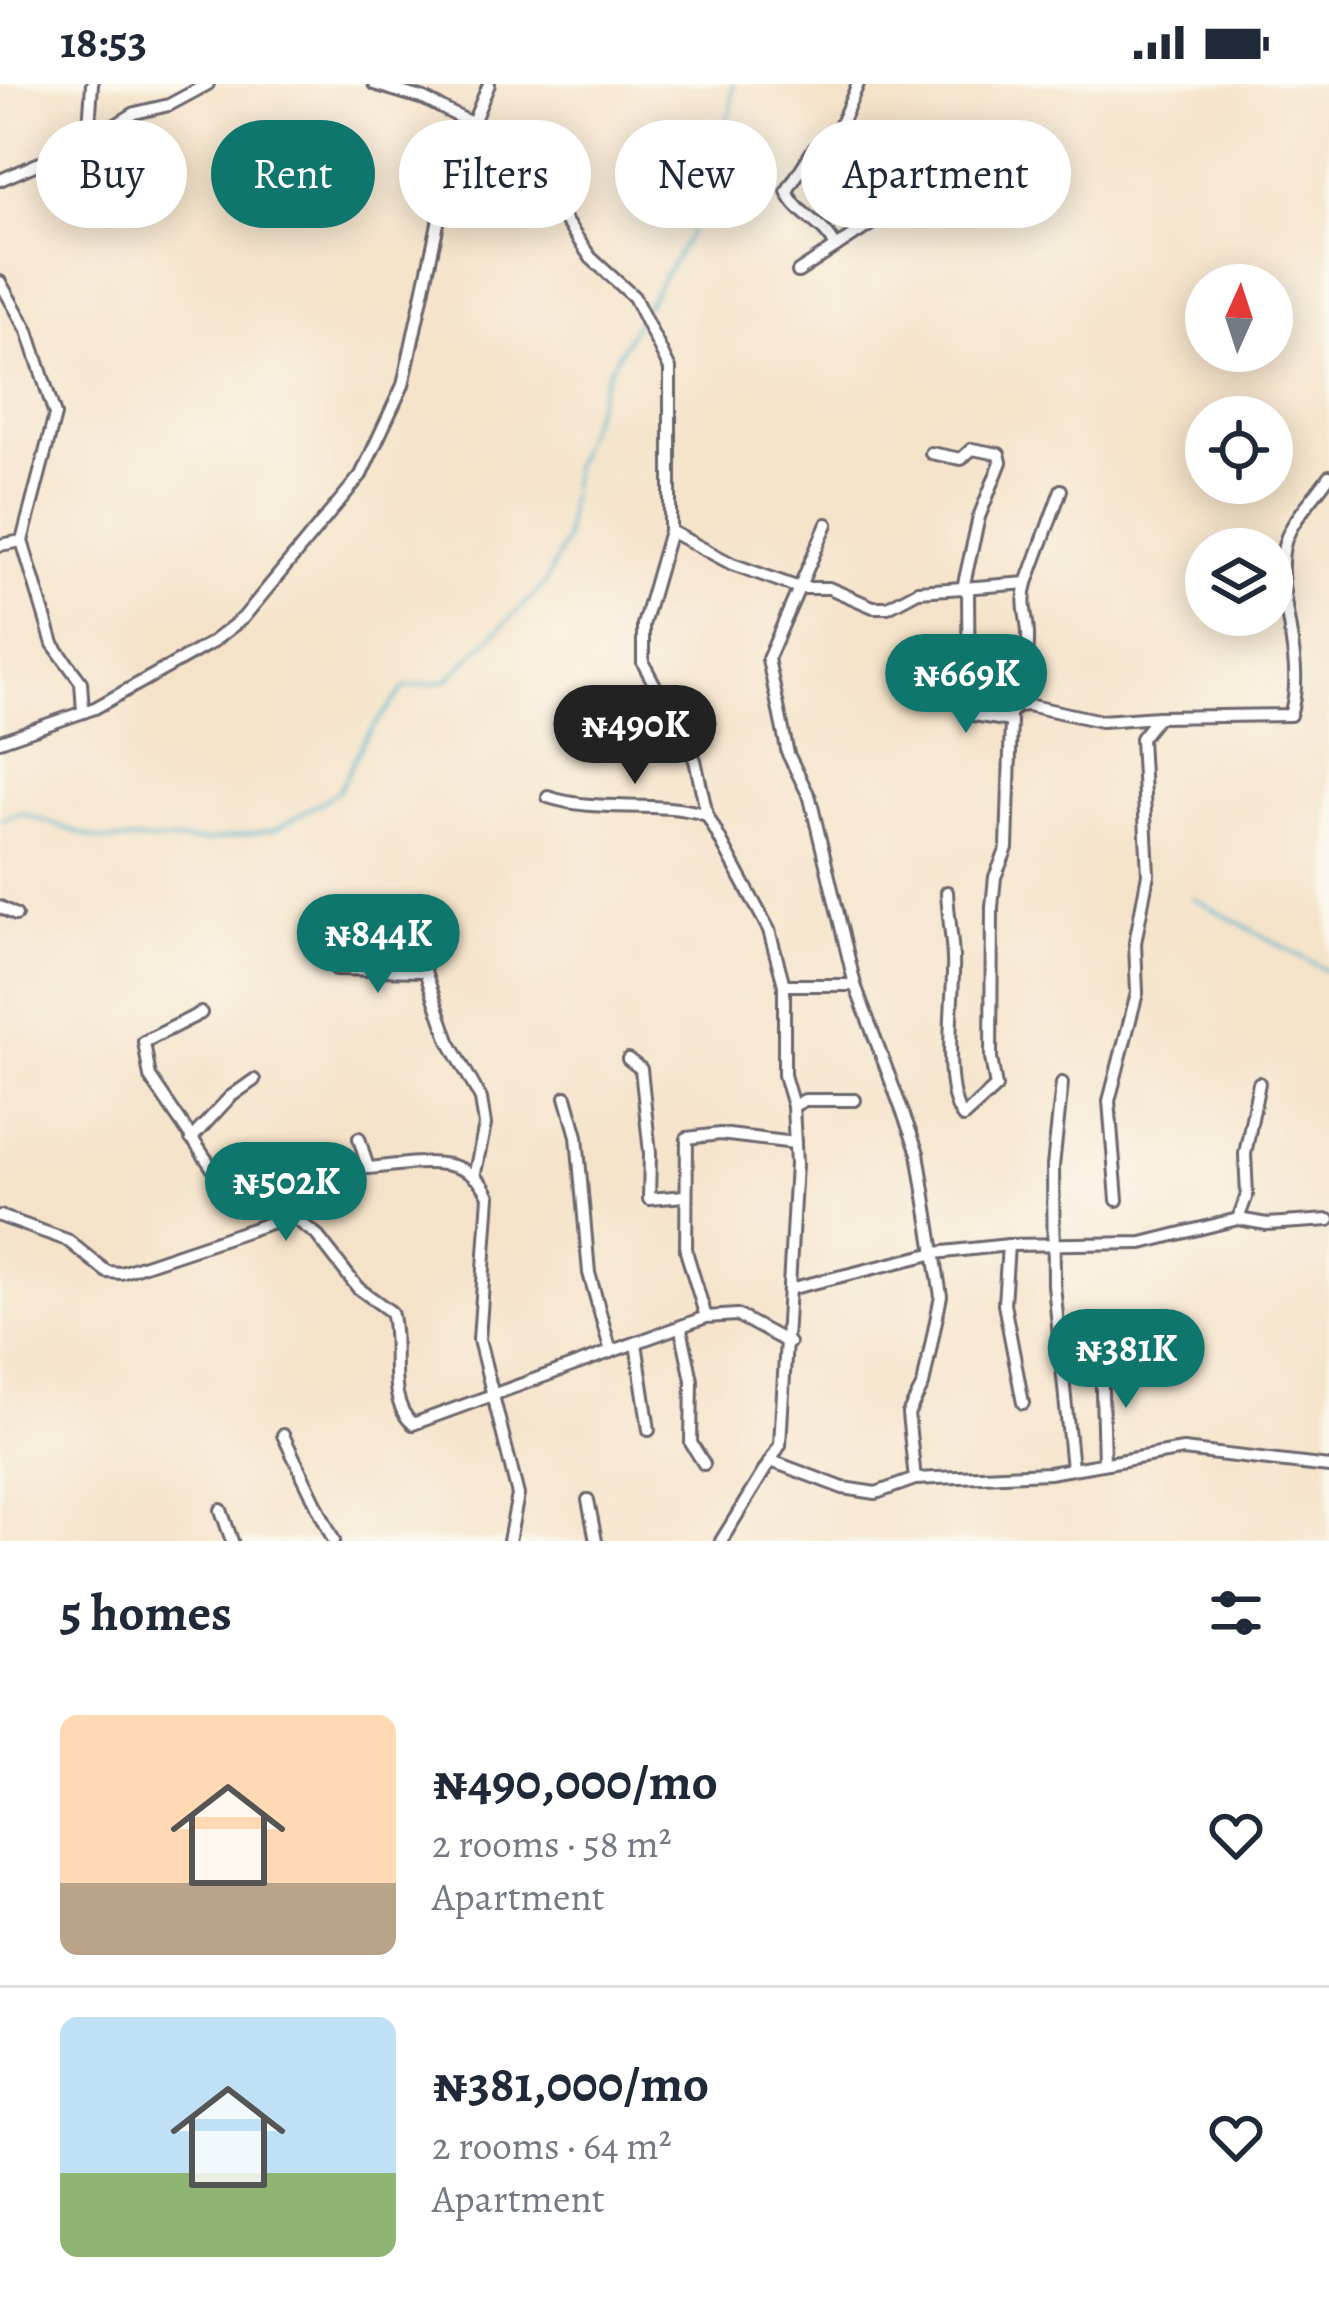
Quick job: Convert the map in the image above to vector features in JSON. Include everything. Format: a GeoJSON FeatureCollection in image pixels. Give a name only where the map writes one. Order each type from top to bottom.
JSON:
{"type":"FeatureCollection","features":[{"type":"Feature","properties":{"kind":"street"},"geometry":{"type":"LineString","coordinates":[[90,120],[92,84]]}},
{"type":"Feature","properties":{"kind":"street"},"geometry":{"type":"LineString","coordinates":[[122,120],[208,84]]}},
{"type":"Feature","properties":{"kind":"street"},"geometry":{"type":"LineString","coordinates":[[374,84],[424,99],[459,120]]}},
{"type":"Feature","properties":{"kind":"street"},"geometry":{"type":"LineString","coordinates":[[474,120],[488,84]]}},
{"type":"Feature","properties":{"kind":"street"},"geometry":{"type":"LineString","coordinates":[[836,248],[822,223],[792,204],[788,191],[813,151],[840,126],[858,84]]}},
{"type":"Feature","properties":{"kind":"street"},"geometry":{"type":"LineString","coordinates":[[2,181],[36,166]]}},
{"type":"Feature","properties":{"kind":"street"},"geometry":{"type":"LineString","coordinates":[[0,741],[83,712],[145,683],[243,618],[361,475],[403,385],[437,228]]}},
{"type":"Feature","properties":{"kind":"street"},"geometry":{"type":"LineString","coordinates":[[570,228],[591,258],[634,297],[650,321],[673,380],[670,531],[643,626],[643,663],[695,760],[707,815],[769,930],[784,985],[784,1075],[793,1106],[795,1143],[789,1343],[780,1445],[722,1541]]}},
{"type":"Feature","properties":{"kind":"street"},"geometry":{"type":"LineString","coordinates":[[798,272],[866,228]]}},
{"type":"Feature","properties":{"kind":"street"},"geometry":{"type":"LineString","coordinates":[[0,282],[28,331],[56,415],[22,541],[53,644],[81,682],[83,712]]}},
{"type":"Feature","properties":{"kind":"street"},"geometry":{"type":"LineString","coordinates":[[931,453],[961,459],[972,449],[999,454],[1001,462],[979,517],[963,588]]}},
{"type":"Feature","properties":{"kind":"street"},"geometry":{"type":"LineString","coordinates":[[1017,706],[1101,721],[1290,716],[1299,689],[1297,647],[1280,570],[1288,532],[1329,476]]}},
{"type":"Feature","properties":{"kind":"street"},"geometry":{"type":"LineString","coordinates":[[947,892],[953,953],[952,1048],[957,1108],[963,1117],[996,1087],[991,1058],[992,907],[1009,826],[1007,717],[1017,706],[1027,662],[1028,628],[1020,608],[1061,490]]}},
{"type":"Feature","properties":{"kind":"street"},"geometry":{"type":"LineString","coordinates":[[826,524],[768,659],[770,684],[788,754],[810,798],[874,1048],[914,1131],[941,1296],[923,1384],[908,1414],[915,1479]]}},
{"type":"Feature","properties":{"kind":"street"},"geometry":{"type":"LineString","coordinates":[[670,531],[732,564],[799,588],[829,588],[873,607],[936,587],[1027,583]]}},
{"type":"Feature","properties":{"kind":"street"},"geometry":{"type":"LineString","coordinates":[[0,545],[22,541]]}},
{"type":"Feature","properties":{"kind":"street"},"geometry":{"type":"LineString","coordinates":[[963,588],[968,593],[969,708],[974,715],[1007,717]]}},
{"type":"Feature","properties":{"kind":"street"},"geometry":{"type":"LineString","coordinates":[[1118,1200],[1109,1101],[1137,993],[1135,943],[1148,874],[1141,738],[1158,716]]}},
{"type":"Feature","properties":{"kind":"street"},"geometry":{"type":"LineString","coordinates":[[548,797],[634,811],[676,807],[707,815]]}},
{"type":"Feature","properties":{"kind":"street"},"geometry":{"type":"LineString","coordinates":[[0,907],[16,915]]}},
{"type":"Feature","properties":{"kind":"street"},"geometry":{"type":"LineString","coordinates":[[406,916],[421,971],[449,1041],[482,1099],[485,1125],[474,1177]]}},
{"type":"Feature","properties":{"kind":"street"},"geometry":{"type":"LineString","coordinates":[[336,969],[421,971]]}},
{"type":"Feature","properties":{"kind":"street"},"geometry":{"type":"LineString","coordinates":[[784,985],[855,985]]}},
{"type":"Feature","properties":{"kind":"street"},"geometry":{"type":"LineString","coordinates":[[201,1013],[148,1039],[144,1047],[150,1077],[218,1174],[316,1234],[358,1288],[391,1312],[394,1370],[408,1422],[706,1317],[737,1315],[789,1343]]}},
{"type":"Feature","properties":{"kind":"street"},"geometry":{"type":"LineString","coordinates":[[628,1059],[641,1069],[650,1153],[649,1199],[685,1196]]}},
{"type":"Feature","properties":{"kind":"street"},"geometry":{"type":"LineString","coordinates":[[191,1139],[230,1096],[254,1081]]}},
{"type":"Feature","properties":{"kind":"street"},"geometry":{"type":"LineString","coordinates":[[1062,1083],[1053,1166],[1055,1296],[1072,1469]]}},
{"type":"Feature","properties":{"kind":"street"},"geometry":{"type":"LineString","coordinates":[[1238,1219],[1246,1195],[1245,1154],[1258,1083]]}},
{"type":"Feature","properties":{"kind":"street"},"geometry":{"type":"LineString","coordinates":[[566,1097],[577,1136],[589,1273],[611,1352]]}},
{"type":"Feature","properties":{"kind":"street"},"geometry":{"type":"LineString","coordinates":[[793,1106],[805,1100],[855,1100]]}},
{"type":"Feature","properties":{"kind":"street"},"geometry":{"type":"LineString","coordinates":[[706,1317],[686,1252],[685,1143],[690,1133],[795,1143]]}},
{"type":"Feature","properties":{"kind":"street"},"geometry":{"type":"LineString","coordinates":[[359,1138],[368,1168],[403,1161],[444,1163],[474,1177],[489,1196],[479,1340],[518,1495],[508,1541]]}},
{"type":"Feature","properties":{"kind":"street"},"geometry":{"type":"LineString","coordinates":[[0,1216],[67,1240],[107,1272],[121,1274],[291,1216]]}},
{"type":"Feature","properties":{"kind":"street"},"geometry":{"type":"LineString","coordinates":[[789,1289],[934,1253],[1008,1245],[1142,1243],[1238,1219],[1267,1224],[1329,1220]]}},
{"type":"Feature","properties":{"kind":"street"},"geometry":{"type":"LineString","coordinates":[[1008,1245],[1004,1304],[1023,1403]]}},
{"type":"Feature","properties":{"kind":"street"},"geometry":{"type":"LineString","coordinates":[[681,1328],[693,1396],[691,1443],[704,1464]]}},
{"type":"Feature","properties":{"kind":"street"},"geometry":{"type":"LineString","coordinates":[[636,1343],[649,1430]]}},
{"type":"Feature","properties":{"kind":"street"},"geometry":{"type":"LineString","coordinates":[[1101,1355],[1104,1463]]}},
{"type":"Feature","properties":{"kind":"street"},"geometry":{"type":"LineString","coordinates":[[284,1435],[334,1541]]}},
{"type":"Feature","properties":{"kind":"street"},"geometry":{"type":"LineString","coordinates":[[773,1462],[863,1492],[915,1479],[1072,1469],[1183,1450],[1329,1467]]}},
{"type":"Feature","properties":{"kind":"street"},"geometry":{"type":"LineString","coordinates":[[588,1500],[596,1541]]}},
{"type":"Feature","properties":{"kind":"street"},"geometry":{"type":"LineString","coordinates":[[221,1510],[232,1541]]}},
{"type":"Feature","properties":{"kind":"waterway"},"geometry":{"type":"LineString","coordinates":[[646,306],[709,203],[701,157],[731,111],[733,84]]}},
{"type":"Feature","properties":{"kind":"waterway"},"geometry":{"type":"LineString","coordinates":[[0,820],[21,813],[100,840],[208,841],[276,829],[338,792],[366,737],[404,688],[446,681],[544,585],[565,541],[573,467],[608,372],[641,314]]}},
{"type":"Feature","properties":{"kind":"waterway"},"geometry":{"type":"LineString","coordinates":[[1193,898],[1329,972]]}}]}
